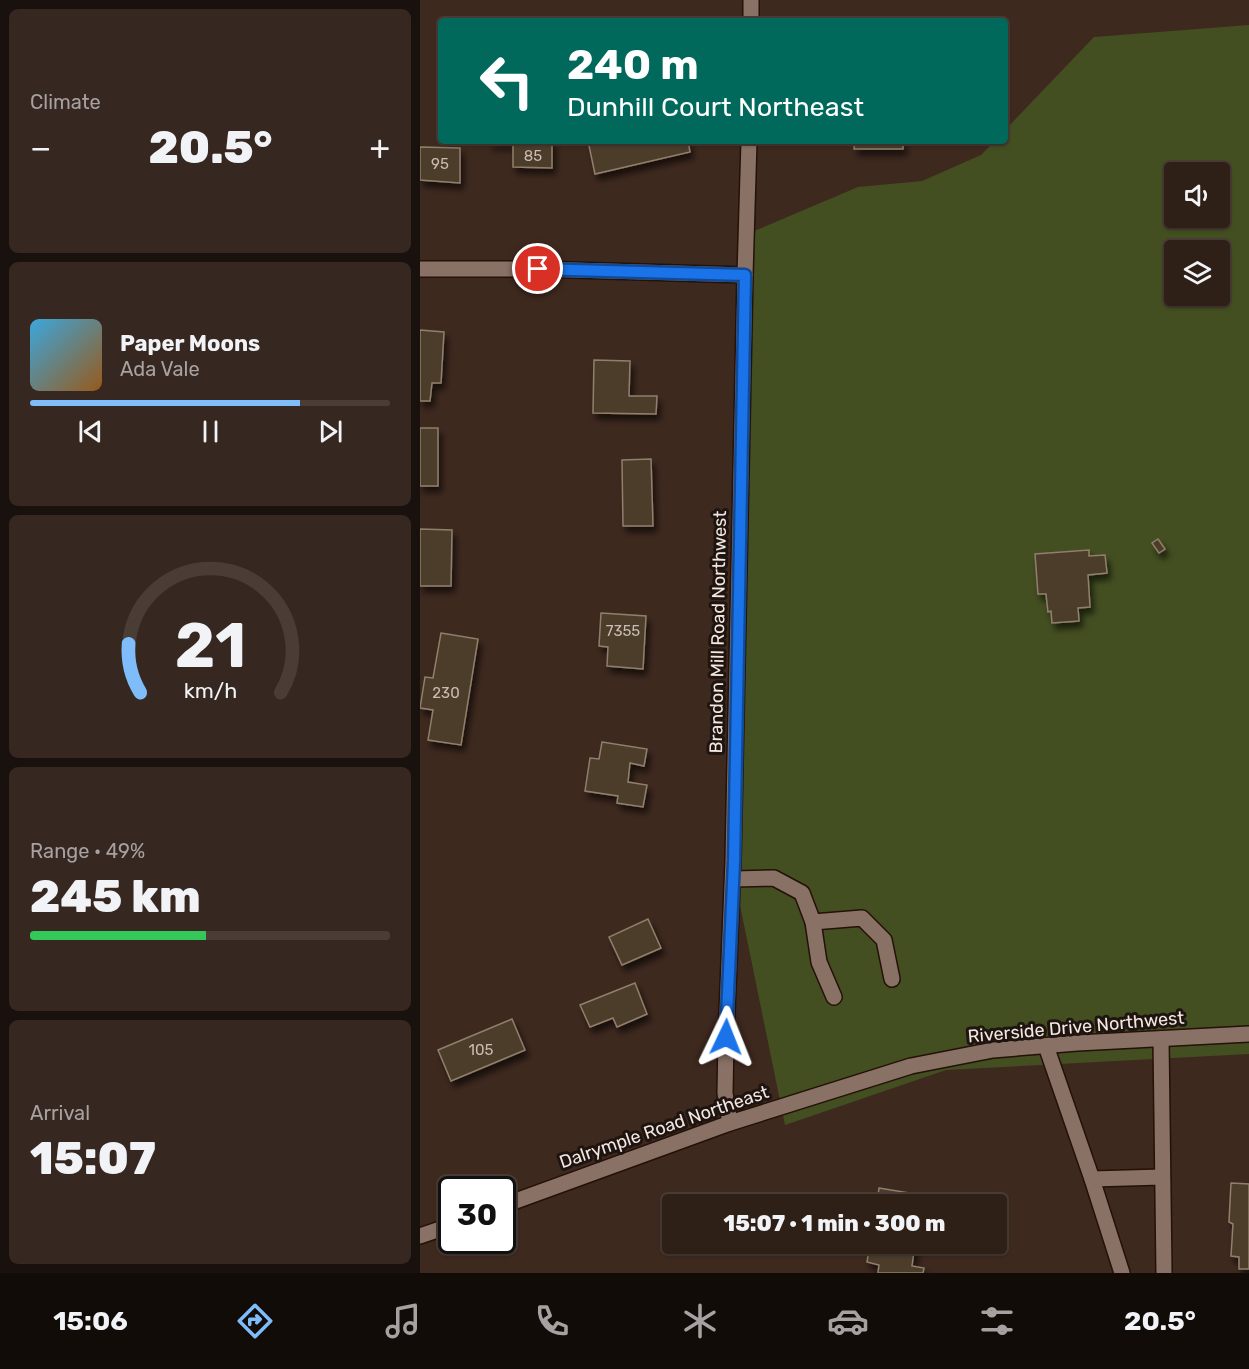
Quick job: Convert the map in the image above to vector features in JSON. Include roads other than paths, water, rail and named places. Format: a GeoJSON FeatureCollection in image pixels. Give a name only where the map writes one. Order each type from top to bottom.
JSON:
{"type":"FeatureCollection","features":[{"type":"Feature","properties":{"kind":"street"},"geometry":{"type":"LineString","coordinates":[[751,0],[751,18]]}},
{"type":"Feature","properties":{"kind":"street","name":"Brandon Mill Road Northwest"},"geometry":{"type":"LineString","coordinates":[[730,1124],[725,1093],[733,879],[749,144]]}},
{"type":"Feature","properties":{"kind":"street"},"geometry":{"type":"LineString","coordinates":[[420,269],[538,269],[745,275]]}},
{"type":"Feature","properties":{"kind":"street"},"geometry":{"type":"LineString","coordinates":[[733,879],[774,878],[802,893],[813,922],[819,962],[834,997]]}},
{"type":"Feature","properties":{"kind":"street"},"geometry":{"type":"LineString","coordinates":[[813,922],[862,918],[884,940],[892,979]]}},
{"type":"Feature","properties":{"kind":"street","name":"Riverside Drive Northwest"},"geometry":{"type":"LineString","coordinates":[[839,1088],[911,1066],[993,1050],[1249,1034]]}},
{"type":"Feature","properties":{"kind":"street"},"geometry":{"type":"LineString","coordinates":[[1161,1039],[1164,1273]]}},
{"type":"Feature","properties":{"kind":"street"},"geometry":{"type":"LineString","coordinates":[[1046,1046],[1122,1273]]}},
{"type":"Feature","properties":{"kind":"street","name":"Dalrymple Road Northeast"},"geometry":{"type":"LineString","coordinates":[[516,1201],[730,1124],[839,1088]]}},
{"type":"Feature","properties":{"kind":"street"},"geometry":{"type":"LineString","coordinates":[[1092,1179],[1162,1177]]}},
{"type":"Feature","properties":{"kind":"street"},"geometry":{"type":"LineString","coordinates":[[420,1236],[438,1230]]}}]}
